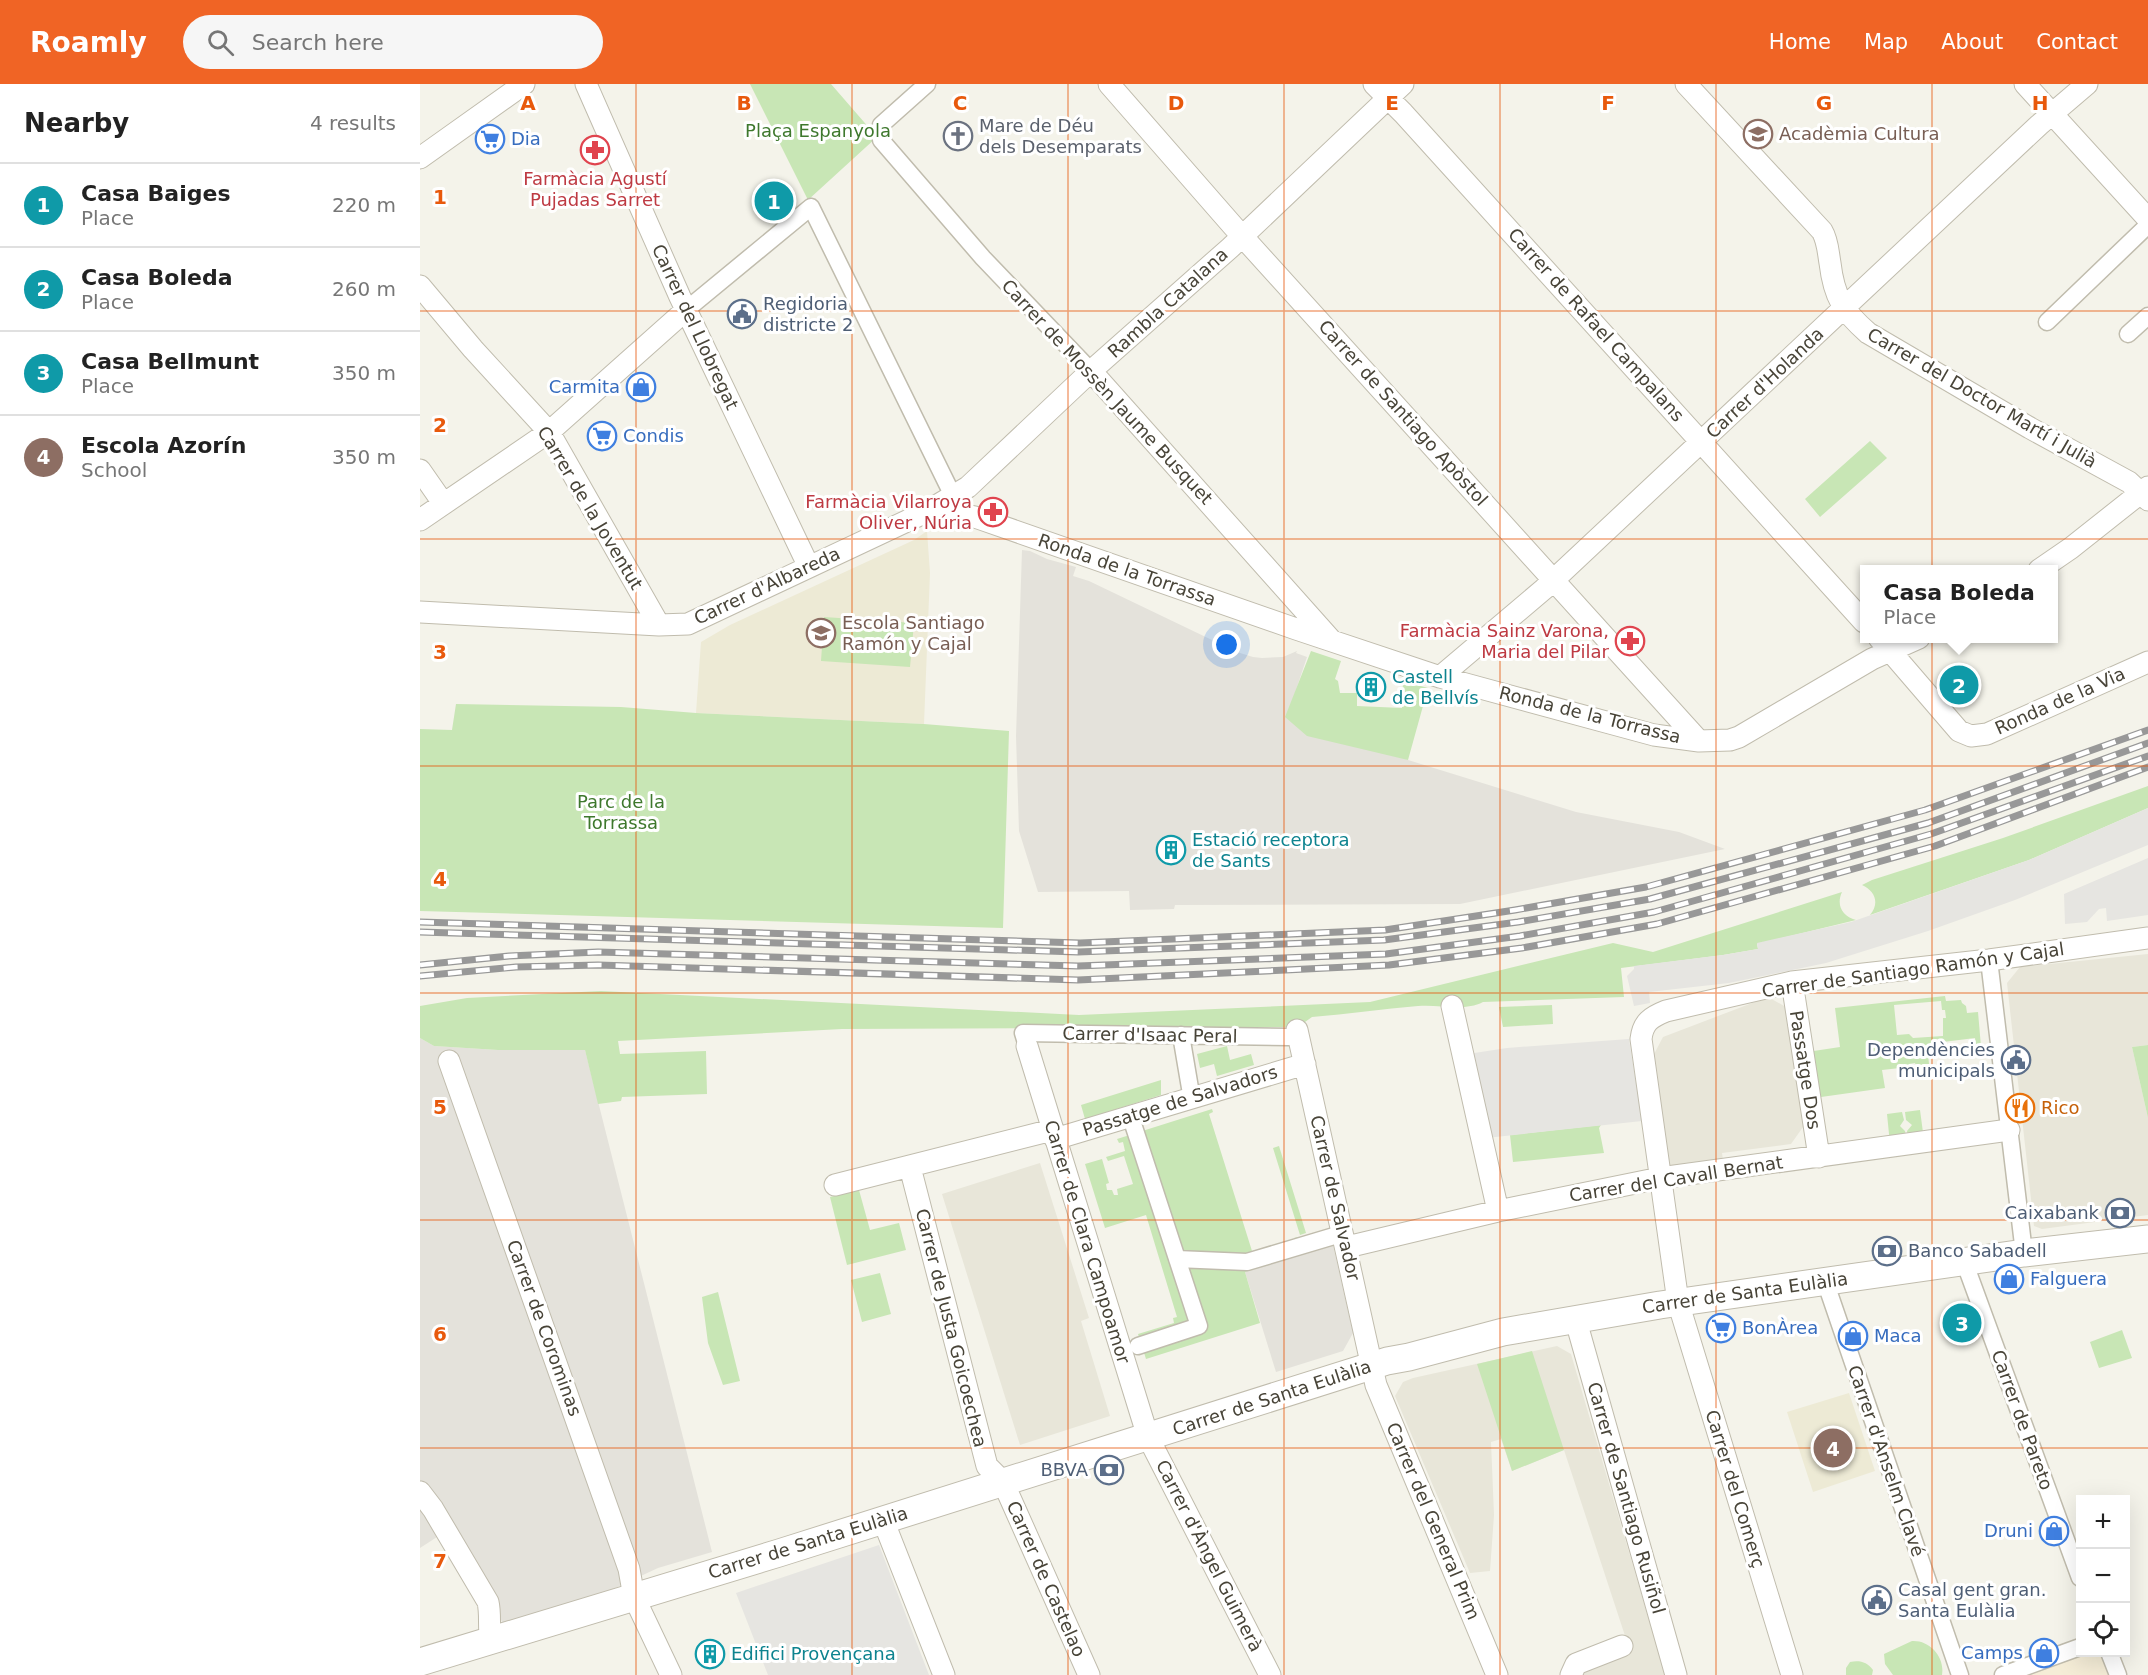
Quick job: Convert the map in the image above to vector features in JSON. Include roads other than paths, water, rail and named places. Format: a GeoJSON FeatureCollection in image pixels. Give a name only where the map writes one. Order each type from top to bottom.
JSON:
{"type":"FeatureCollection","features":[{"type":"Feature","properties":{"kind":"street"},"geometry":{"type":"LineString","coordinates":[[420,158],[524,84]]}},
{"type":"Feature","properties":{"kind":"street","name":"Carrer del Llobregat"},"geometry":{"type":"LineString","coordinates":[[586,84],[686,310],[809,567]]}},
{"type":"Feature","properties":{"kind":"street","name":"Carrer de Mossèn Jaume Busquet"},"geometry":{"type":"LineString","coordinates":[[927,84],[881,126],[881,140],[983,258],[1091,371],[1334,642]]}},
{"type":"Feature","properties":{"kind":"street","name":"Carrer de Santiago Apòstol"},"geometry":{"type":"LineString","coordinates":[[1109,84],[1242,236],[1699,741]]}},
{"type":"Feature","properties":{"kind":"street","name":"Carrer del Doctor Martí i Julià"},"geometry":{"type":"LineString","coordinates":[[1686,84],[1822,231],[1827,239],[1832,276],[1843,309],[1868,333],[2146,493]]}},
{"type":"Feature","properties":{"kind":"street"},"geometry":{"type":"LineString","coordinates":[[2025,84],[2148,219]]}},
{"type":"Feature","properties":{"kind":"street","name":"Carrer d'Holanda"},"geometry":{"type":"LineString","coordinates":[[1440,677],[1544,589],[2052,114],[2087,84]]}},
{"type":"Feature","properties":{"kind":"street","name":"Rambla Catalana"},"geometry":{"type":"LineString","coordinates":[[926,512],[960,491],[1242,236],[1388,89]]}},
{"type":"Feature","properties":{"kind":"street","name":"Carrer de Rafael Campalans"},"geometry":{"type":"LineString","coordinates":[[1388,89],[1860,618]]}},
{"type":"Feature","properties":{"kind":"street"},"geometry":{"type":"LineString","coordinates":[[420,520],[549,432],[686,310],[811,207],[975,516]]}},
{"type":"Feature","properties":{"kind":"street"},"geometry":{"type":"LineString","coordinates":[[2047,322],[2148,225]]}},
{"type":"Feature","properties":{"kind":"street","name":"Carrer de la Joventut"},"geometry":{"type":"LineString","coordinates":[[420,286],[473,349],[549,432],[659,625]]}},
{"type":"Feature","properties":{"kind":"street"},"geometry":{"type":"LineString","coordinates":[[2128,334],[2148,316]]}},
{"type":"Feature","properties":{"kind":"street"},"geometry":{"type":"LineString","coordinates":[[420,470],[443,503]]}},
{"type":"Feature","properties":{"kind":"street"},"geometry":{"type":"LineString","coordinates":[[2046,565],[2146,493]]}},
{"type":"Feature","properties":{"kind":"street","name":"Carrer d'Albareda"},"geometry":{"type":"LineString","coordinates":[[420,612],[659,625],[688,624],[926,512]]}},
{"type":"Feature","properties":{"kind":"street","name":"Ronda de la Torrassa"},"geometry":{"type":"LineString","coordinates":[[926,512],[975,516],[1440,677],[1654,735],[1699,741],[1730,740],[1739,737],[1884,644],[1909,645],[1912,643]]}},
{"type":"Feature","properties":{"kind":"street","name":"Ronda de la Via"},"geometry":{"type":"LineString","coordinates":[[1884,644],[1959,731],[1971,736],[1987,734],[2148,662]]}},
{"type":"Feature","properties":{"kind":"street","name":"Carrer de Santiago Ramón y Cajal"},"geometry":{"type":"LineString","coordinates":[[1647,1021],[1650,1017],[1666,1011],[1792,982],[1989,960],[2148,938]]}},
{"type":"Feature","properties":{"kind":"street"},"geometry":{"type":"LineString","coordinates":[[1989,960],[2024,1253]]}},
{"type":"Feature","properties":{"kind":"street","name":"Passatge Dos"},"geometry":{"type":"LineString","coordinates":[[1792,982],[1819,1157]]}},
{"type":"Feature","properties":{"kind":"street"},"geometry":{"type":"LineString","coordinates":[[1452,1006],[1498,1211]]}},
{"type":"Feature","properties":{"kind":"street","name":"Carrer del Comerç"},"geometry":{"type":"LineString","coordinates":[[1647,1021],[1641,1038],[1678,1302],[1792,1675]]}},
{"type":"Feature","properties":{"kind":"street","name":"Carrer d'Isaac Peral"},"geometry":{"type":"LineString","coordinates":[[1027,1046],[1023,1033],[1181,1035],[1293,1033]]}},
{"type":"Feature","properties":{"kind":"street","name":"Carrer de Salvador"},"geometry":{"type":"LineString","coordinates":[[1293,1033],[1305,1064],[1340,1241],[1372,1366]]}},
{"type":"Feature","properties":{"kind":"street","name":"Passatge de Salvadors"},"geometry":{"type":"LineString","coordinates":[[1181,1035],[1190,1088]]}},
{"type":"Feature","properties":{"kind":"street","name":"Carrer de Clara Campoamor"},"geometry":{"type":"LineString","coordinates":[[1027,1046],[1148,1437]]}},
{"type":"Feature","properties":{"kind":"street","name":"Carrer de Corominas"},"geometry":{"type":"LineString","coordinates":[[449,1061],[626,1560],[634,1597],[671,1675]]}},
{"type":"Feature","properties":{"kind":"street","name":"Passatge de Salvadors"},"geometry":{"type":"LineString","coordinates":[[835,1185],[1053,1134],[1305,1064]]}},
{"type":"Feature","properties":{"kind":"street"},"geometry":{"type":"LineString","coordinates":[[1134,1127],[1199,1326],[1138,1346]]}},
{"type":"Feature","properties":{"kind":"street","name":"Carrer del Cavall Bernat"},"geometry":{"type":"LineString","coordinates":[[1340,1241],[1660,1178],[2009,1130]]}},
{"type":"Feature","properties":{"kind":"street","name":"Carrer de Justa Goicoechea"},"geometry":{"type":"LineString","coordinates":[[910,1167],[987,1466],[1003,1482]]}},
{"type":"Feature","properties":{"kind":"street","name":"Carrer de Santa Eulàlia"},"geometry":{"type":"LineString","coordinates":[[420,1662],[883,1520],[1387,1361],[1503,1332],[1678,1302],[1964,1261],[2148,1239]]}},
{"type":"Feature","properties":{"kind":"street"},"geometry":{"type":"LineString","coordinates":[[1177,1259],[1247,1262],[1340,1241]]}},
{"type":"Feature","properties":{"kind":"street","name":"Carrer de Pareto"},"geometry":{"type":"LineString","coordinates":[[1964,1261],[2076,1567]]}},
{"type":"Feature","properties":{"kind":"street","name":"Carrer d'Anselm Clavé"},"geometry":{"type":"LineString","coordinates":[[1825,1281],[1960,1675]]}},
{"type":"Feature","properties":{"kind":"street","name":"Carrer de Santiago Rusiñol"},"geometry":{"type":"LineString","coordinates":[[1576,1321],[1676,1675]]}},
{"type":"Feature","properties":{"kind":"street","name":"Carrer del General Prim"},"geometry":{"type":"LineString","coordinates":[[1372,1366],[1376,1385],[1497,1675]]}},
{"type":"Feature","properties":{"kind":"street","name":"Carrer d'Àngel Guimerà"},"geometry":{"type":"LineString","coordinates":[[1148,1437],[1270,1675]]}},
{"type":"Feature","properties":{"kind":"street","name":"Carrer de Castelao"},"geometry":{"type":"LineString","coordinates":[[1003,1482],[1089,1675]]}},
{"type":"Feature","properties":{"kind":"street"},"geometry":{"type":"LineString","coordinates":[[420,1492],[433,1509],[488,1602],[490,1612],[488,1626],[491,1641]]}},
{"type":"Feature","properties":{"kind":"street"},"geometry":{"type":"LineString","coordinates":[[883,1520],[944,1675]]}},
{"type":"Feature","properties":{"kind":"street"},"geometry":{"type":"LineString","coordinates":[[1571,1675],[1576,1664],[1622,1646]]}},
{"type":"Feature","properties":{"kind":"street"},"geometry":{"type":"LineString","coordinates":[[2003,1675],[2076,1648]]}},
{"type":"Feature","properties":{"kind":"street"},"geometry":{"type":"LineString","coordinates":[[2111,1657],[2118,1675]]}},
{"type":"Feature","properties":{"kind":"railway"},"geometry":{"type":"LineString","coordinates":[[420,922],[1080,943],[1385,930],[1646,887],[1925,810],[2148,730]]}},
{"type":"Feature","properties":{"kind":"railway"},"geometry":{"type":"LineString","coordinates":[[420,932],[1078,952],[1384,940],[1518,922],[1650,899],[1928,823],[2148,743]]}},
{"type":"Feature","properties":{"kind":"railway"},"geometry":{"type":"LineString","coordinates":[[420,965],[509,956],[598,952],[1078,966],[1386,954],[1520,936],[1654,912],[1931,834],[2148,756]]}},
{"type":"Feature","properties":{"kind":"railway"},"geometry":{"type":"LineString","coordinates":[[420,976],[516,967],[598,965],[1078,980],[1389,965],[1522,948],[1657,924],[1935,846],[2148,767]]}},
{"type":"Feature","properties":{"kind":"place","name":"Acadèmia Cultura"},"geometry":{"type":"Point","coordinates":[1758,134]}},
{"type":"Feature","properties":{"kind":"place","name":"Mare de Déu dels Desemparats"},"geometry":{"type":"Point","coordinates":[958,136]}},
{"type":"Feature","properties":{"kind":"place","name":"Dia"},"geometry":{"type":"Point","coordinates":[490,139]}},
{"type":"Feature","properties":{"kind":"place","name":"Farmàcia Agustí Pujadas Sarret"},"geometry":{"type":"Point","coordinates":[595,150]}},
{"type":"Feature","properties":{"kind":"place","name":"Casa Baiges"},"geometry":{"type":"Point","coordinates":[774,201]}},
{"type":"Feature","properties":{"kind":"place","name":"Regidoria districte 2"},"geometry":{"type":"Point","coordinates":[742,314]}},
{"type":"Feature","properties":{"kind":"place","name":"Carmita"},"geometry":{"type":"Point","coordinates":[641,387]}},
{"type":"Feature","properties":{"kind":"place","name":"Condis"},"geometry":{"type":"Point","coordinates":[602,436]}},
{"type":"Feature","properties":{"kind":"place","name":"Farmàcia Vilarroya Oliver, Núria"},"geometry":{"type":"Point","coordinates":[993,512]}},
{"type":"Feature","properties":{"kind":"place","name":"Escola Santiago Ramón y Cajal"},"geometry":{"type":"Point","coordinates":[821,633]}},
{"type":"Feature","properties":{"kind":"place","name":"Farmàcia Sainz Varona, Maria del Pilar"},"geometry":{"type":"Point","coordinates":[1630,641]}},
{"type":"Feature","properties":{"kind":"place","name":"Casa Boleda"},"geometry":{"type":"Point","coordinates":[1959,685]}},
{"type":"Feature","properties":{"kind":"place","name":"Castell de Bellvís"},"geometry":{"type":"Point","coordinates":[1371,687]}},
{"type":"Feature","properties":{"kind":"place","name":"Estació receptora de Sants"},"geometry":{"type":"Point","coordinates":[1171,850]}},
{"type":"Feature","properties":{"kind":"place","name":"Dependències municipals"},"geometry":{"type":"Point","coordinates":[2016,1060]}},
{"type":"Feature","properties":{"kind":"place","name":"Rico"},"geometry":{"type":"Point","coordinates":[2020,1108]}},
{"type":"Feature","properties":{"kind":"place","name":"Caixabank"},"geometry":{"type":"Point","coordinates":[2120,1213]}},
{"type":"Feature","properties":{"kind":"place","name":"Banco Sabadell"},"geometry":{"type":"Point","coordinates":[1887,1251]}},
{"type":"Feature","properties":{"kind":"place","name":"Falguera"},"geometry":{"type":"Point","coordinates":[2009,1279]}},
{"type":"Feature","properties":{"kind":"place","name":"Casa Bellmunt"},"geometry":{"type":"Point","coordinates":[1962,1323]}},
{"type":"Feature","properties":{"kind":"place","name":"BonÀrea"},"geometry":{"type":"Point","coordinates":[1721,1328]}},
{"type":"Feature","properties":{"kind":"place","name":"Maca"},"geometry":{"type":"Point","coordinates":[1853,1336]}},
{"type":"Feature","properties":{"kind":"place","name":"Escola Azorín"},"geometry":{"type":"Point","coordinates":[1833,1448]}},
{"type":"Feature","properties":{"kind":"place","name":"BBVA"},"geometry":{"type":"Point","coordinates":[1109,1470]}},
{"type":"Feature","properties":{"kind":"place","name":"Druni"},"geometry":{"type":"Point","coordinates":[2054,1531]}},
{"type":"Feature","properties":{"kind":"place","name":"Casal gent gran. Santa Eulàlia"},"geometry":{"type":"Point","coordinates":[1877,1600]}},
{"type":"Feature","properties":{"kind":"place","name":"Camps"},"geometry":{"type":"Point","coordinates":[2044,1653]}},
{"type":"Feature","properties":{"kind":"place","name":"Edifici Provençana"},"geometry":{"type":"Point","coordinates":[710,1654]}},
{"type":"Feature","properties":{"kind":"park label","name":"Plaça Espanyola"},"geometry":{"type":"Point","coordinates":[818,131]}},
{"type":"Feature","properties":{"kind":"park label","name":"Parc de la Torrassa"},"geometry":{"type":"Point","coordinates":[621,812]}}]}
